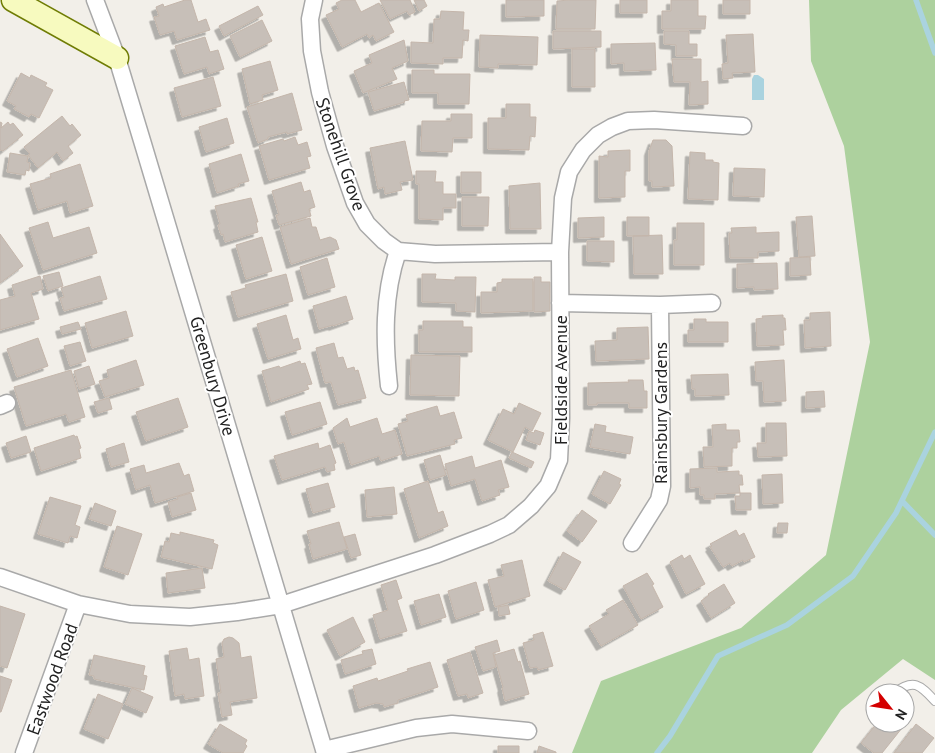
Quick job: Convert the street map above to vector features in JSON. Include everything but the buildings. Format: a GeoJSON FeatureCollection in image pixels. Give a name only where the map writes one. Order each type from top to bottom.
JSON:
{"type":"FeatureCollection","features":[{"type":"Feature","properties":{"kind":"street"},"geometry":{"type":"LineString","coordinates":[[14,0],[116,58]]}},
{"type":"Feature","properties":{"kind":"street","name":"Greenbury Drive"},"geometry":{"type":"LineString","coordinates":[[95,0],[116,58],[175,249],[325,751]]}},
{"type":"Feature","properties":{"kind":"street","name":"Stonehill Grove"},"geometry":{"type":"LineString","coordinates":[[314,0],[310,19],[312,51],[320,92],[335,146],[355,203],[367,224],[384,241],[398,251]]}},
{"type":"Feature","properties":{"kind":"street","name":"Fieldside Avenue"},"geometry":{"type":"LineString","coordinates":[[0,577],[78,604],[130,614],[190,617],[281,605],[435,555],[508,525],[531,506],[548,486],[559,460],[561,418],[560,252],[563,198],[569,172],[583,150],[598,136],[612,127],[628,121],[654,120],[742,126]]}},
{"type":"Feature","properties":{"kind":"street"},"geometry":{"type":"LineString","coordinates":[[389,386],[386,362],[387,298],[389,282],[398,251],[435,254],[560,252]]}},
{"type":"Feature","properties":{"kind":"street"},"geometry":{"type":"LineString","coordinates":[[560,303],[660,305],[712,303]]}},
{"type":"Feature","properties":{"kind":"street","name":"Rainsbury Gardens"},"geometry":{"type":"LineString","coordinates":[[632,543],[659,500],[662,486],[660,305]]}},
{"type":"Feature","properties":{"kind":"street","name":"Eastwood Road"},"geometry":{"type":"LineString","coordinates":[[24,753],[78,604]]}},
{"type":"Feature","properties":{"kind":"street"},"geometry":{"type":"LineString","coordinates":[[325,751],[416,728],[452,724],[528,731]]}},
{"type":"Feature","properties":{"kind":"lane"},"geometry":{"type":"LineString","coordinates":[[915,685],[935,702]]}},
{"type":"Feature","properties":{"kind":"green space"},"geometry":{"type":"Polygon","coordinates":[[[809,0],[935,0],[935,680],[903,659],[874,683],[865,683],[865,690],[841,710],[812,753],[572,753],[601,681],[741,628],[826,555],[870,342],[844,146],[811,61],[809,0]]]}},
{"type":"Feature","properties":{"kind":"water"},"geometry":{"type":"Polygon","coordinates":[[[754,75],[764,79],[764,100],[752,100],[752,79],[754,75]]]}},
{"type":"Feature","properties":{"kind":"waterway"},"geometry":{"type":"LineString","coordinates":[[916,0],[935,53]]}},
{"type":"Feature","properties":{"kind":"waterway"},"geometry":{"type":"LineString","coordinates":[[657,753],[670,736],[718,656],[787,625],[853,576],[896,513],[935,432]]}},
{"type":"Feature","properties":{"kind":"waterway"},"geometry":{"type":"LineString","coordinates":[[902,501],[935,535]]}}]}
